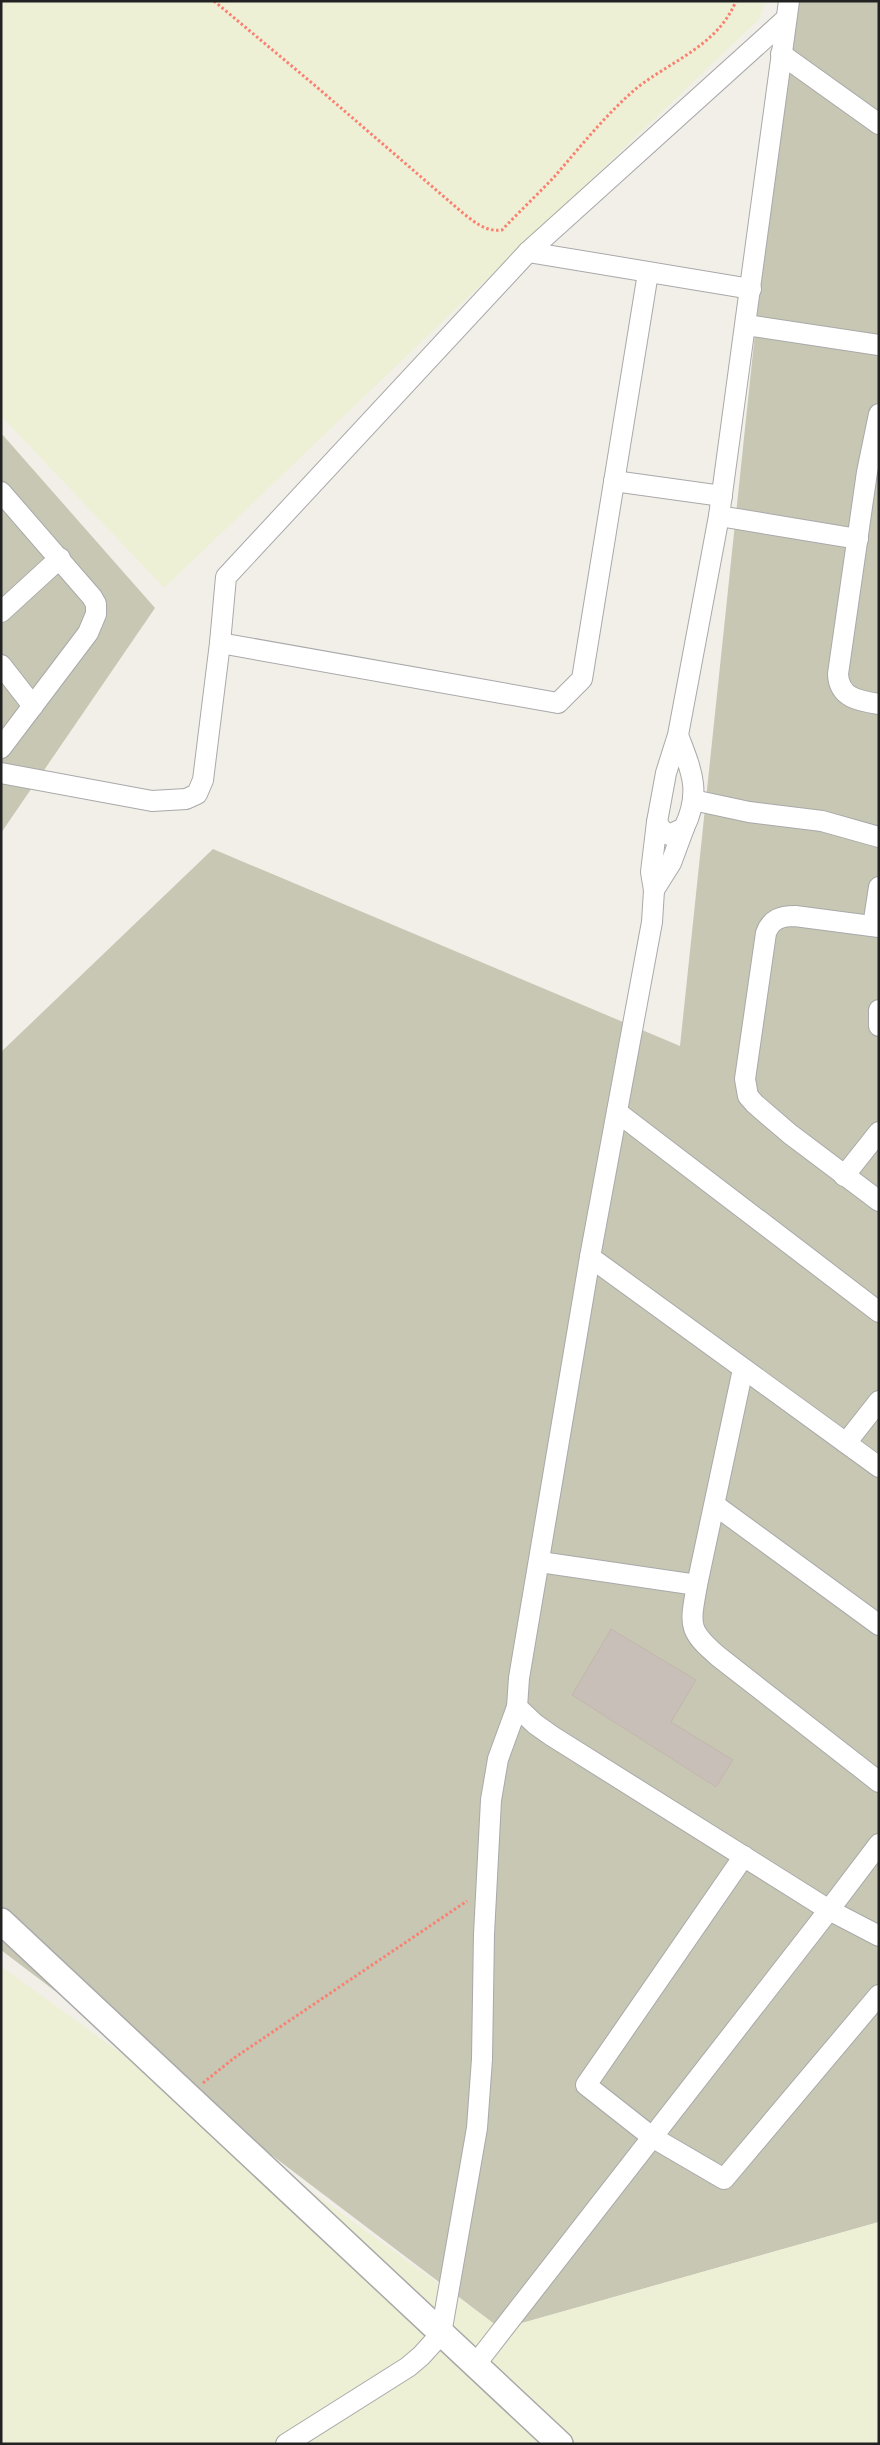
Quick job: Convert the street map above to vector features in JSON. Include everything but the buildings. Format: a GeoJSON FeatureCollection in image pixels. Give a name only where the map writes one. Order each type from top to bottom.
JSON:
{"type":"FeatureCollection","features":[{"type":"Feature","properties":{"kind":"street"},"geometry":{"type":"LineString","coordinates":[[286,2444],[408,2366],[421,2356],[441,2334],[477,2128],[482,2059],[488,1829],[498,1760],[517,1707],[519,1678],[590,1257],[652,922],[654,890],[651,872],[657,822],[666,773],[678,735],[719,516],[788,10]]}},
{"type":"Feature","properties":{"kind":"street"},"geometry":{"type":"LineString","coordinates":[[1,773],[152,801],[186,799],[197,794],[203,780],[226,577],[528,252],[788,10]]}},
{"type":"Feature","properties":{"kind":"street"},"geometry":{"type":"LineString","coordinates":[[781,54],[879,124]]}},
{"type":"Feature","properties":{"kind":"street"},"geometry":{"type":"LineString","coordinates":[[528,252],[751,289]]}},
{"type":"Feature","properties":{"kind":"street"},"geometry":{"type":"LineString","coordinates":[[220,643],[558,703],[582,679],[648,273]]}},
{"type":"Feature","properties":{"kind":"street"},"geometry":{"type":"LineString","coordinates":[[746,325],[879,346]]}},
{"type":"Feature","properties":{"kind":"street"},"geometry":{"type":"LineString","coordinates":[[879,414],[838,666],[838,679],[846,694],[858,700],[879,704]]}},
{"type":"Feature","properties":{"kind":"street"},"geometry":{"type":"LineString","coordinates":[[614,481],[722,496]]}},
{"type":"Feature","properties":{"kind":"street"},"geometry":{"type":"LineString","coordinates":[[1,492],[60,558],[96,604],[96,614],[88,633],[1,748]]}},
{"type":"Feature","properties":{"kind":"street"},"geometry":{"type":"LineString","coordinates":[[719,516],[858,539]]}},
{"type":"Feature","properties":{"kind":"street"},"geometry":{"type":"LineString","coordinates":[[1,612],[60,558]]}},
{"type":"Feature","properties":{"kind":"street"},"geometry":{"type":"LineString","coordinates":[[1,666],[34,706]]}},
{"type":"Feature","properties":{"kind":"street"},"geometry":{"type":"LineString","coordinates":[[654,890],[671,863],[693,800],[694,776],[678,735]]}},
{"type":"Feature","properties":{"kind":"street"},"geometry":{"type":"LineString","coordinates":[[666,773],[670,769],[687,768],[694,776]]}},
{"type":"Feature","properties":{"kind":"street"},"geometry":{"type":"LineString","coordinates":[[693,800],[749,812],[822,821],[879,837]]}},
{"type":"Feature","properties":{"kind":"street"},"geometry":{"type":"LineString","coordinates":[[657,822],[661,830],[670,835],[684,828]]}},
{"type":"Feature","properties":{"kind":"street"},"geometry":{"type":"LineString","coordinates":[[879,887],[876,926],[795,916],[782,917],[771,923],[766,932],[746,1070],[746,1088],[750,1099],[790,1134],[879,1201]]}},
{"type":"Feature","properties":{"kind":"street"},"geometry":{"type":"LineString","coordinates":[[879,1010],[879,1026]]}},
{"type":"Feature","properties":{"kind":"street"},"geometry":{"type":"LineString","coordinates":[[617,1112],[879,1312]]}},
{"type":"Feature","properties":{"kind":"street"},"geometry":{"type":"LineString","coordinates":[[844,1176],[879,1132]]}},
{"type":"Feature","properties":{"kind":"street"},"geometry":{"type":"LineString","coordinates":[[590,1257],[879,1467]]}},
{"type":"Feature","properties":{"kind":"street"},"geometry":{"type":"LineString","coordinates":[[742,1369],[697,1585],[693,1622],[700,1640],[775,1702],[879,1782]]}},
{"type":"Feature","properties":{"kind":"street"},"geometry":{"type":"LineString","coordinates":[[846,1443],[879,1402]]}},
{"type":"Feature","properties":{"kind":"street"},"geometry":{"type":"LineString","coordinates":[[715,1504],[879,1625]]}},
{"type":"Feature","properties":{"kind":"street"},"geometry":{"type":"LineString","coordinates":[[540,1562],[697,1585]]}},
{"type":"Feature","properties":{"kind":"street"},"geometry":{"type":"LineString","coordinates":[[517,1707],[535,1724],[552,1736],[829,1910],[879,1936]]}},
{"type":"Feature","properties":{"kind":"street"},"geometry":{"type":"LineString","coordinates":[[475,2365],[879,1844]]}},
{"type":"Feature","properties":{"kind":"street"},"geometry":{"type":"LineString","coordinates":[[744,1856],[586,2085],[652,2137],[724,2179],[879,1995]]}},
{"type":"Feature","properties":{"kind":"street"},"geometry":{"type":"LineString","coordinates":[[1,1922],[560,2444]]}},
{"type":"Feature","properties":{"kind":"path"},"geometry":{"type":"LineString","coordinates":[[214,1],[464,214],[484,228],[493,231],[502,230],[553,177],[592,132],[638,88],[712,38],[729,18],[736,1]]}},
{"type":"Feature","properties":{"kind":"path"},"geometry":{"type":"LineString","coordinates":[[186,2095],[234,2058],[486,1888]]}},
{"type":"Feature","properties":{"kind":"shaded area"},"geometry":{"type":"Polygon","coordinates":[[[1,1],[766,1],[759,19],[164,588],[1,416],[1,1]]]}},
{"type":"Feature","properties":{"kind":"shaded area"},"geometry":{"type":"Polygon","coordinates":[[[790,1],[879,1],[879,2222],[501,2329],[1,1950],[1,1052],[213,849],[680,1046],[790,1]]]}},
{"type":"Feature","properties":{"kind":"shaded area"},"geometry":{"type":"Polygon","coordinates":[[[1,433],[155,608],[1,833],[1,433]]]}},
{"type":"Feature","properties":{"kind":"shaded area"},"geometry":{"type":"Polygon","coordinates":[[[1,1966],[501,2329],[879,2222],[879,2444],[1,2444],[1,1966]]]}}]}
